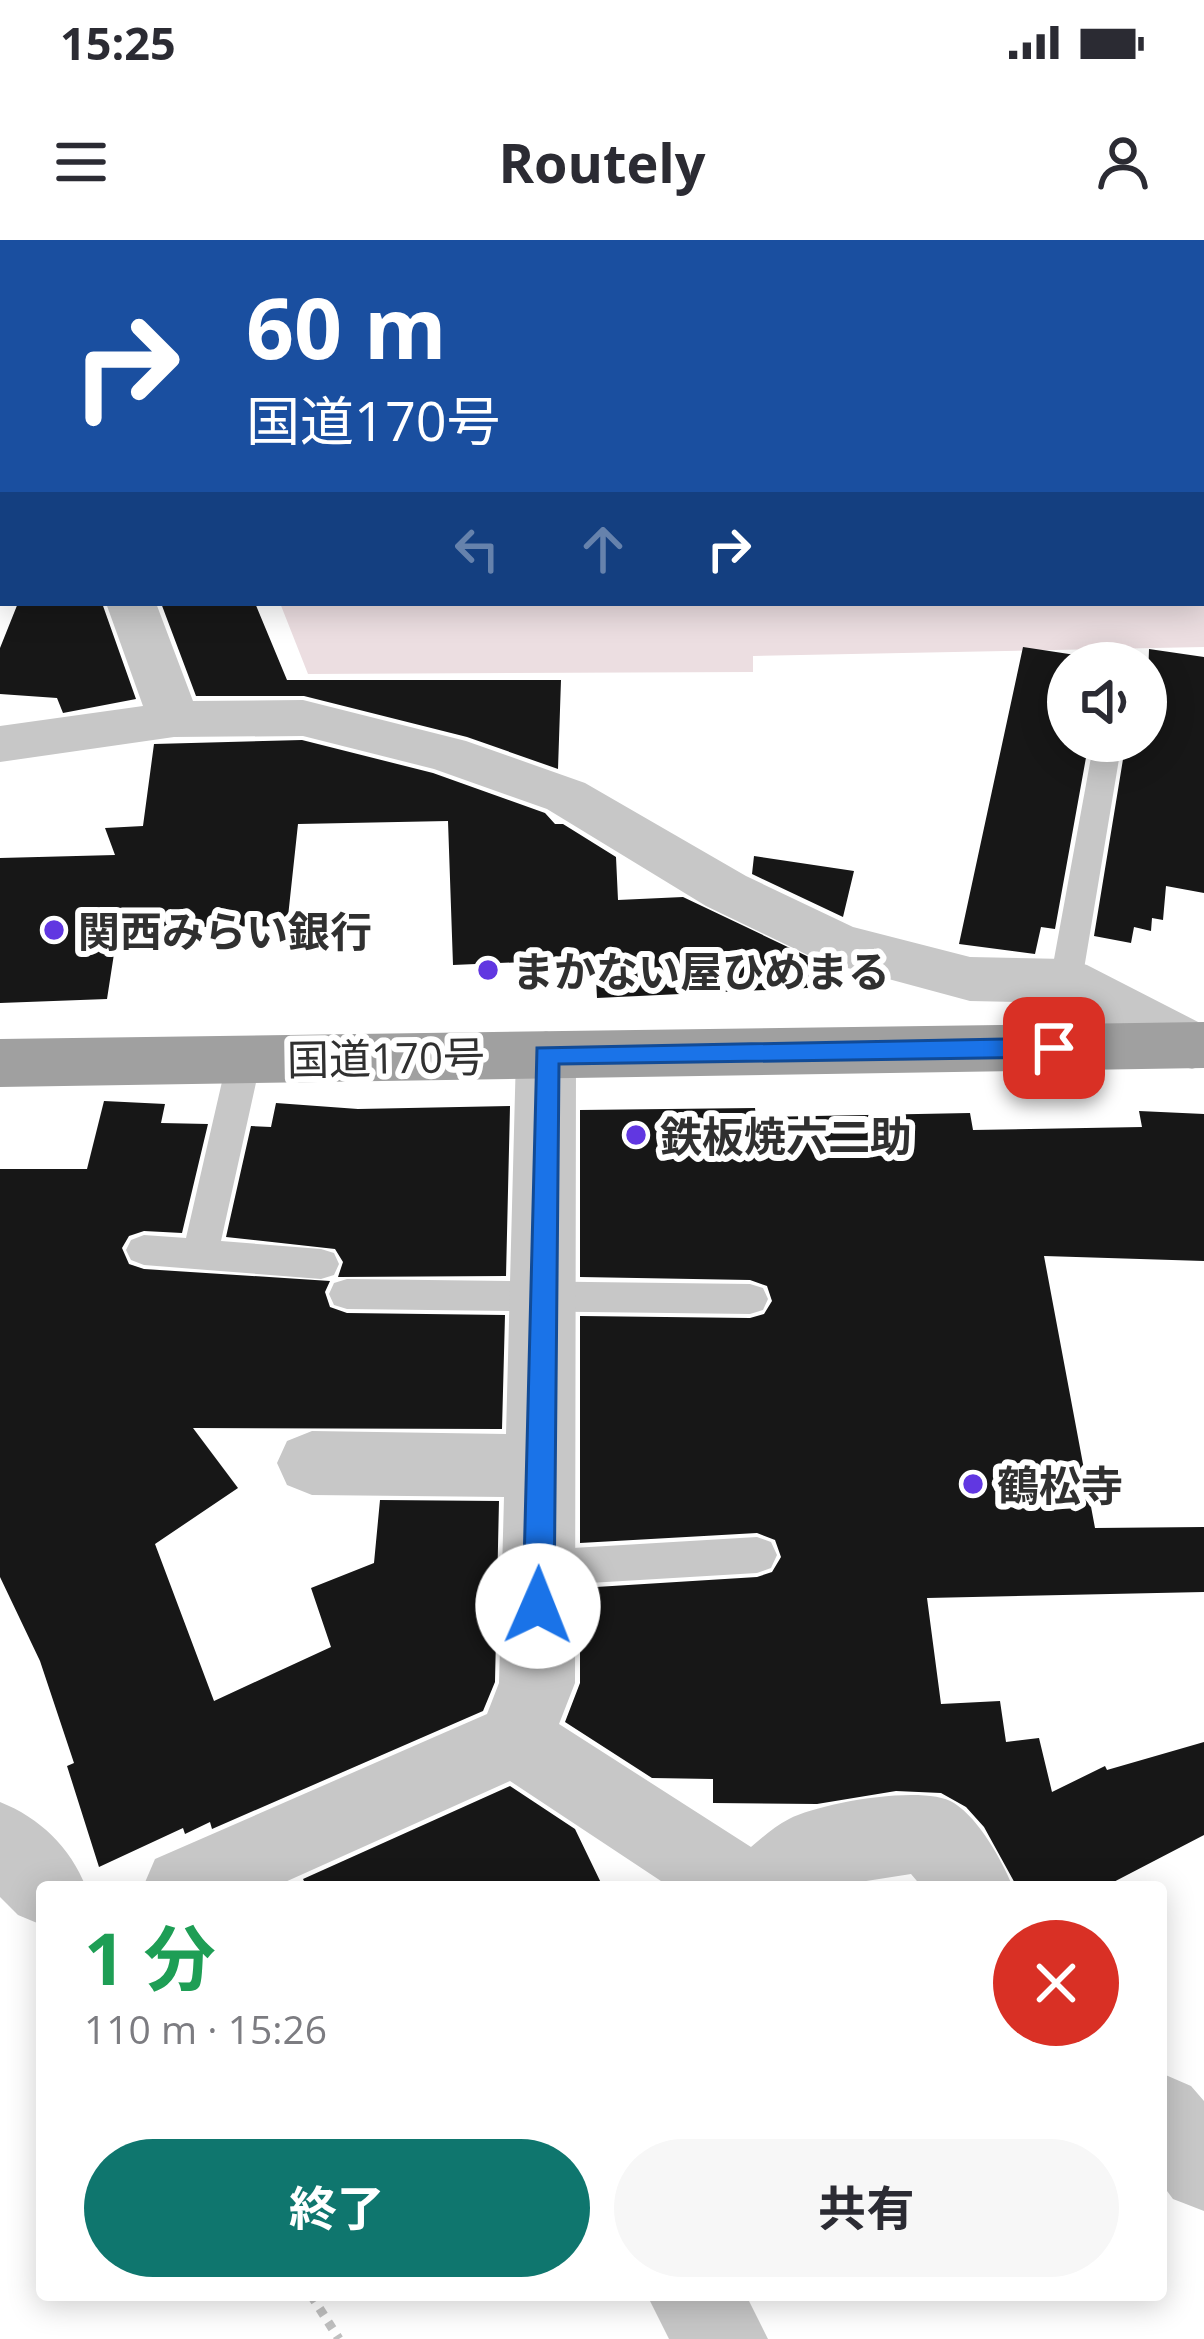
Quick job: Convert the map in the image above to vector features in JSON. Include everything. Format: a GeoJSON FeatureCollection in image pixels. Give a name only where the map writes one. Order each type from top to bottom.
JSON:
{"type":"FeatureCollection","features":[{"type":"Feature","properties":{"kind":"highway","name":"国道170号"},"geometry":{"type":"LineString","coordinates":[[0,1063],[1198,1045]]}},
{"type":"Feature","properties":{"kind":"street"},"geometry":{"type":"LineString","coordinates":[[132,606],[174,718]]}},
{"type":"Feature","properties":{"kind":"street"},"geometry":{"type":"LineString","coordinates":[[0,744],[174,718],[303,718],[446,754],[566,796],[726,891],[838,945],[970,980],[1066,981],[1198,1045]]}},
{"type":"Feature","properties":{"kind":"street"},"geometry":{"type":"LineString","coordinates":[[197,1881],[515,1740],[537,1683],[546,1055]]}},
{"type":"Feature","properties":{"kind":"street"},"geometry":{"type":"LineString","coordinates":[[312,1463],[541,1466]]}},
{"type":"Feature","properties":{"kind":"street"},"geometry":{"type":"LineString","coordinates":[[515,1740],[733,1881]]}},
{"type":"Feature","properties":{"kind":"street"},"geometry":{"type":"LineString","coordinates":[[772,1881],[814,1848],[928,1832],[968,1881]]}},
{"type":"Feature","properties":{"kind":"street"},"geometry":{"type":"LineString","coordinates":[[0,1841],[40,1881]]}},
{"type":"Feature","properties":{"kind":"street"},"geometry":{"type":"LineString","coordinates":[[1167,2123],[1204,2168]]}},
{"type":"Feature","properties":{"kind":"street"},"geometry":{"type":"LineString","coordinates":[[696,2301],[723,2339]]}},
{"type":"Feature","properties":{"kind":"lane"},"geometry":{"type":"LineString","coordinates":[[1066,981],[1104,762]]}},
{"type":"Feature","properties":{"kind":"lane"},"geometry":{"type":"LineString","coordinates":[[200,1256],[244,1060]]}},
{"type":"Feature","properties":{"kind":"lane"},"geometry":{"type":"LineString","coordinates":[[144,1250],[321,1264]]}},
{"type":"Feature","properties":{"kind":"lane"},"geometry":{"type":"LineString","coordinates":[[346,1294],[750,1299]]}},
{"type":"Feature","properties":{"kind":"lane"},"geometry":{"type":"LineString","coordinates":[[539,1568],[757,1555]]}},
{"type":"Feature","properties":{"kind":"path"},"geometry":{"type":"LineString","coordinates":[[315,2301],[339,2339]]}},
{"type":"Feature","properties":{"kind":"shaded area"},"geometry":{"type":"Polygon","coordinates":[[[281,606],[1204,606],[1204,647],[1167,648],[1167,642],[1047,642],[1047,650],[753,656],[753,672],[308,674],[281,606]]]}},
{"type":"Feature","properties":{"kind":"building"},"geometry":{"type":"Polygon","coordinates":[[[17,606],[103,606],[136,699],[63,713],[57,698],[0,694],[0,648],[17,606]]]}},
{"type":"Feature","properties":{"kind":"building"},"geometry":{"type":"Polygon","coordinates":[[[162,606],[256,606],[287,680],[561,680],[558,769],[467,737],[304,696],[196,696],[162,606]]]}},
{"type":"Feature","properties":{"kind":"building"},"geometry":{"type":"Polygon","coordinates":[[[1023,647],[1047,651],[1047,762],[1085,762],[1055,929],[1041,927],[1035,954],[959,944],[1023,647]]]}},
{"type":"Feature","properties":{"kind":"building"},"geometry":{"type":"Polygon","coordinates":[[[1167,652],[1204,657],[1204,893],[1166,886],[1163,920],[1152,918],[1151,931],[1134,927],[1131,943],[1094,936],[1123,762],[1167,762],[1167,652]]]}},
{"type":"Feature","properties":{"kind":"building"},"geometry":{"type":"Polygon","coordinates":[[[302,740],[433,773],[545,813],[555,824],[563,824],[616,857],[618,900],[683,897],[832,968],[828,987],[597,998],[595,959],[453,965],[448,821],[298,824],[287,926],[118,928],[107,999],[0,1003],[0,858],[115,855],[105,828],[143,826],[154,744],[302,740]]]}},
{"type":"Feature","properties":{"kind":"building"},"geometry":{"type":"Polygon","coordinates":[[[754,856],[854,871],[843,917],[752,874],[754,856]]]}},
{"type":"Feature","properties":{"kind":"building"},"geometry":{"type":"Polygon","coordinates":[[[104,1101],[165,1104],[161,1123],[208,1124],[182,1233],[144,1231],[129,1236],[122,1248],[129,1264],[144,1269],[330,1281],[325,1292],[330,1307],[347,1313],[505,1315],[502,1429],[193,1428],[238,1488],[155,1544],[214,1701],[331,1647],[311,1588],[374,1563],[380,1500],[499,1501],[495,1682],[483,1711],[212,1829],[210,1822],[185,1834],[183,1828],[99,1867],[67,1766],[74,1763],[40,1661],[0,1577],[0,1169],[87,1169],[104,1101]]]}},
{"type":"Feature","properties":{"kind":"building"},"geometry":{"type":"Polygon","coordinates":[[[276,1103],[358,1109],[510,1106],[506,1276],[338,1277],[343,1262],[335,1249],[226,1237],[251,1126],[271,1127],[276,1103]]]}},
{"type":"Feature","properties":{"kind":"building"},"geometry":{"type":"Polygon","coordinates":[[[755,1108],[756,1117],[970,1113],[973,1130],[1142,1127],[1139,1111],[1204,1114],[1204,1261],[1044,1256],[1095,1528],[1204,1527],[1204,1592],[927,1598],[941,1704],[1000,1701],[1006,1742],[1039,1738],[1052,1792],[1105,1766],[1107,1770],[1204,1742],[1204,1835],[1116,1881],[1014,1881],[984,1827],[966,1807],[941,1793],[896,1791],[817,1804],[713,1803],[713,1779],[652,1778],[565,1722],[580,1683],[580,1588],[757,1577],[772,1572],[781,1557],[775,1540],[757,1533],[580,1543],[580,1316],[750,1318],[764,1314],[772,1301],[767,1286],[750,1280],[580,1277],[580,1110],[755,1108]]]}},
{"type":"Feature","properties":{"kind":"building"},"geometry":{"type":"Polygon","coordinates":[[[510,1786],[575,1829],[600,1881],[304,1881],[510,1786]]]}},
{"type":"Feature","properties":{"kind":"place","name":"関西みらい銀行"},"geometry":{"type":"Point","coordinates":[54,930]}},
{"type":"Feature","properties":{"kind":"place","name":"まかない屋ひめまる"},"geometry":{"type":"Point","coordinates":[488,970]}},
{"type":"Feature","properties":{"kind":"place","name":"鉄板焼六二助"},"geometry":{"type":"Point","coordinates":[636,1135]}},
{"type":"Feature","properties":{"kind":"place","name":"鶴松寺"},"geometry":{"type":"Point","coordinates":[973,1484]}},
{"type":"Feature","properties":{"kind":"route"},"geometry":{"type":"LineString","coordinates":[[538,1606],[546,1055],[1054,1048]]}}]}
